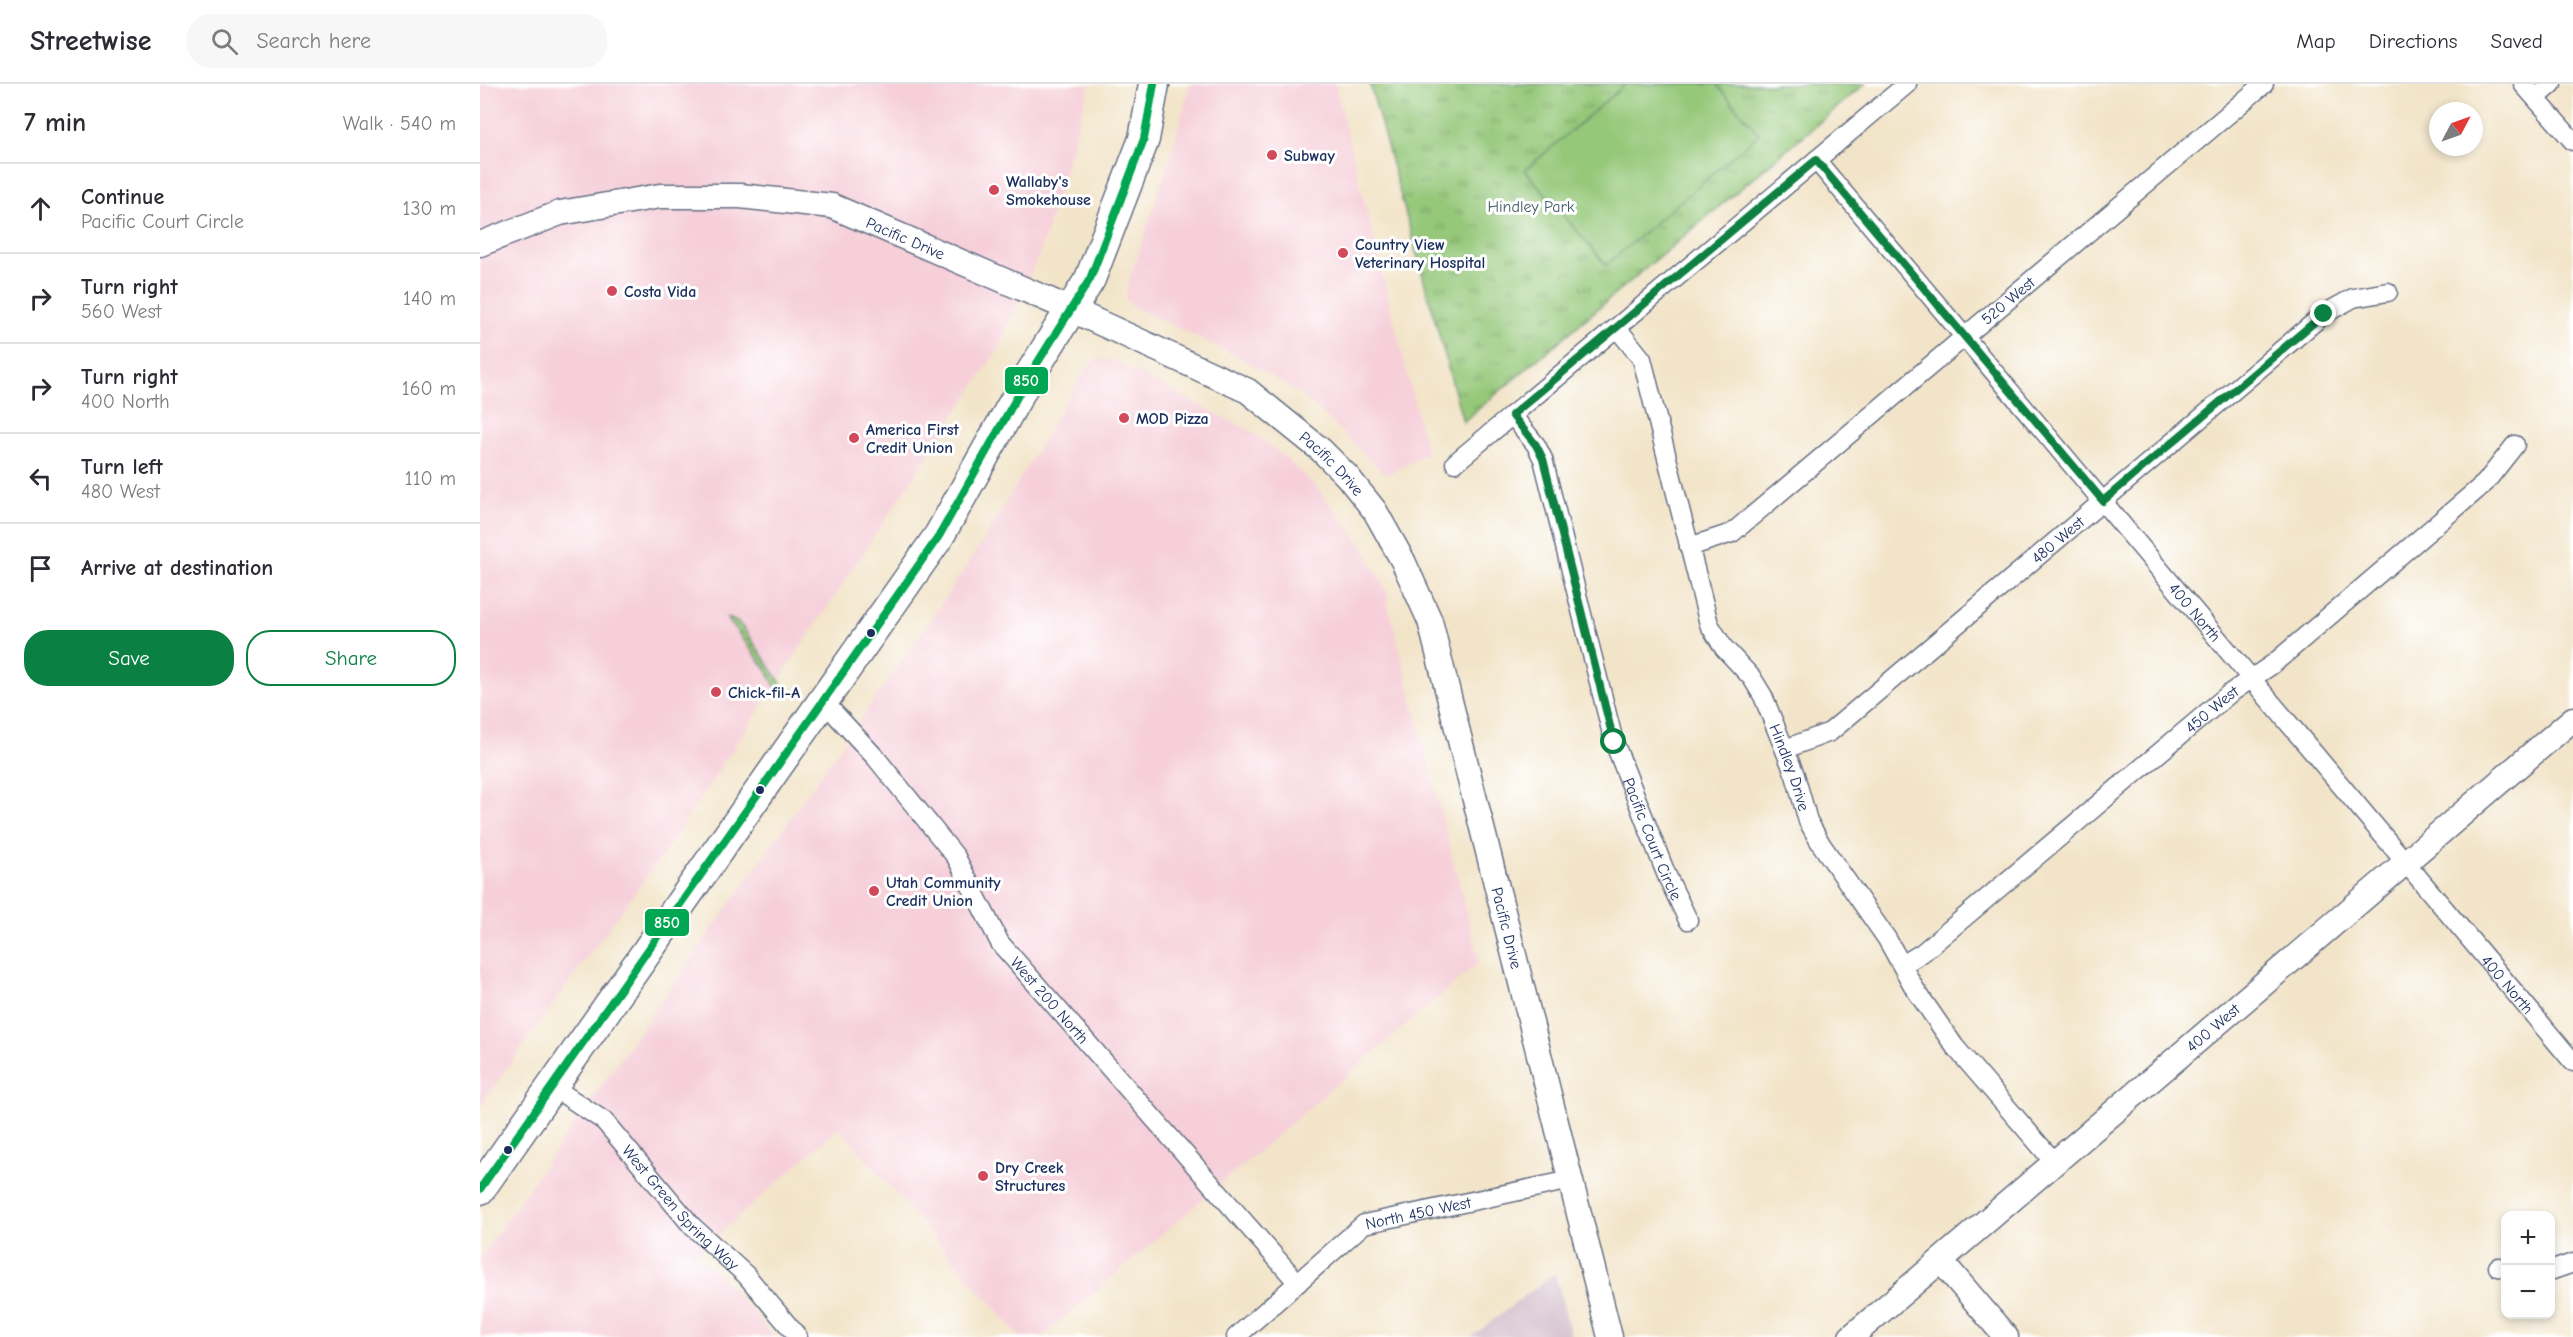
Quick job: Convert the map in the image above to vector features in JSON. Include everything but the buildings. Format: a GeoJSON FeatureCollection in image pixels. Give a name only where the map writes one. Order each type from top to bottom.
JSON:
{"type":"FeatureCollection","features":[{"type":"Feature","properties":{"kind":"main road"},"geometry":{"type":"LineString","coordinates":[[480,1189],[939,536],[1026,381],[1090,279],[1144,139],[1154,84]]}},
{"type":"Feature","properties":{"kind":"street"},"geometry":{"type":"LineString","coordinates":[[1455,463],[1907,84]]}},
{"type":"Feature","properties":{"kind":"street","name":"520 West"},"geometry":{"type":"LineString","coordinates":[[1689,547],[1732,533],[2264,84]]}},
{"type":"Feature","properties":{"kind":"street"},"geometry":{"type":"LineString","coordinates":[[2523,84],[2573,141]]}},
{"type":"Feature","properties":{"kind":"street"},"geometry":{"type":"LineString","coordinates":[[2535,98],[2552,84]]}},
{"type":"Feature","properties":{"kind":"street","name":"400 North"},"geometry":{"type":"LineString","coordinates":[[1816,160],[2573,1062]]}},
{"type":"Feature","properties":{"kind":"street","name":"Pacific Drive"},"geometry":{"type":"LineString","coordinates":[[480,244],[560,213],[660,196],[752,197],[831,206],[1072,310],[1248,391],[1321,450],[1347,476],[1375,511],[1403,561],[1430,621],[1610,1337]]}},
{"type":"Feature","properties":{"kind":"street","name":"480 West"},"geometry":{"type":"LineString","coordinates":[[1785,750],[1830,732],[2324,314],[2353,298],[2388,292]]}},
{"type":"Feature","properties":{"kind":"street","name":"Hindley Drive"},"geometry":{"type":"LineString","coordinates":[[1617,328],[1642,359],[1709,624],[1724,648],[1764,696],[1812,828],[1955,1047],[2055,1163]]}},
{"type":"Feature","properties":{"kind":"street","name":"Pacific Court Circle"},"geometry":{"type":"LineString","coordinates":[[1512,415],[1536,445],[1543,459],[1614,742],[1667,876],[1688,920]]}},
{"type":"Feature","properties":{"kind":"street","name":"450 West"},"geometry":{"type":"LineString","coordinates":[[1902,965],[1922,953],[2229,694],[2273,664],[2485,483],[2515,445]]}},
{"type":"Feature","properties":{"kind":"street","name":"West 200 North"},"geometry":{"type":"LineString","coordinates":[[824,702],[876,758],[956,857],[1000,943],[1298,1283]]}},
{"type":"Feature","properties":{"kind":"street","name":"400 West"},"geometry":{"type":"LineString","coordinates":[[1851,1337],[2573,719]]}},
{"type":"Feature","properties":{"kind":"street","name":"West Green Spring Way"},"geometry":{"type":"LineString","coordinates":[[553,1087],[604,1121],[692,1226],[746,1275],[798,1337]]}},
{"type":"Feature","properties":{"kind":"street","name":"North 450 West"},"geometry":{"type":"LineString","coordinates":[[1236,1337],[1364,1224],[1571,1180]]}},
{"type":"Feature","properties":{"kind":"street"},"geometry":{"type":"LineString","coordinates":[[1941,1261],[2006,1337]]}},
{"type":"Feature","properties":{"kind":"street"},"geometry":{"type":"LineString","coordinates":[[2555,1269],[2573,1263]]}},
{"type":"Feature","properties":{"kind":"shaded area"},"geometry":{"type":"Polygon","coordinates":[[[480,84],[1090,84],[1041,250],[996,353],[668,847],[480,1105],[480,84]]]}},
{"type":"Feature","properties":{"kind":"shaded area"},"geometry":{"type":"Polygon","coordinates":[[[1190,84],[1335,84],[1427,453],[1391,473],[1382,472],[1299,393],[1241,358],[1134,307],[1126,300],[1127,287],[1170,158],[1190,84]]]}},
{"type":"Feature","properties":{"kind":"shaded area"},"geometry":{"type":"Polygon","coordinates":[[[1098,359],[1112,360],[1252,432],[1287,459],[1319,490],[1364,548],[1388,594],[1387,600],[1479,962],[1042,1337],[1020,1337],[839,1128],[695,1255],[723,1278],[774,1337],[480,1337],[480,1257],[928,624],[986,536],[1075,386],[1092,362],[1098,359]]]}},
{"type":"Feature","properties":{"kind":"shaded area"},"geometry":{"type":"Polygon","coordinates":[[[1555,1273],[1571,1337],[1471,1337],[1555,1273]]]}},
{"type":"Feature","properties":{"kind":"green space","name":"Hindley Park"},"geometry":{"type":"Polygon","coordinates":[[[1370,84],[1865,84],[1463,422],[1370,84]]]}},
{"type":"Feature","properties":{"kind":"green space"},"geometry":{"type":"Polygon","coordinates":[[[1626,84],[1716,84],[1759,134],[1606,265],[1525,170],[1626,84]]]}},
{"type":"Feature","properties":{"kind":"green space"},"geometry":{"type":"Polygon","coordinates":[[[726,617],[737,622],[744,629],[783,686],[777,690],[766,669],[726,617]]]}},
{"type":"Feature","properties":{"kind":"transit line","name":"850"},"geometry":{"type":"LineString","coordinates":[[480,1189],[939,536],[1026,381],[1090,279],[1144,139],[1154,84]]}},
{"type":"Feature","properties":{"kind":"place","name":"Subway"},"geometry":{"type":"Point","coordinates":[1272,155]}},
{"type":"Feature","properties":{"kind":"place","name":"Wallaby's Smokehouse"},"geometry":{"type":"Point","coordinates":[994,190]}},
{"type":"Feature","properties":{"kind":"place","name":"Country View Veterinary Hospital"},"geometry":{"type":"Point","coordinates":[1343,253]}},
{"type":"Feature","properties":{"kind":"place","name":"Costa Vida"},"geometry":{"type":"Point","coordinates":[612,291]}},
{"type":"Feature","properties":{"kind":"place","name":"MOD Pizza"},"geometry":{"type":"Point","coordinates":[1124,418]}},
{"type":"Feature","properties":{"kind":"place","name":"America First Credit Union"},"geometry":{"type":"Point","coordinates":[854,438]}},
{"type":"Feature","properties":{"kind":"place","name":"Chick-fil-A"},"geometry":{"type":"Point","coordinates":[716,692]}},
{"type":"Feature","properties":{"kind":"place","name":"Utah Community Credit Union"},"geometry":{"type":"Point","coordinates":[874,891]}},
{"type":"Feature","properties":{"kind":"place","name":"Dry Creek Structures"},"geometry":{"type":"Point","coordinates":[983,1176]}},
{"type":"Feature","properties":{"kind":"route"},"geometry":{"type":"LineString","coordinates":[[1614,742],[1600,695],[1543,459],[1529,435],[1512,415],[1816,160],[2103,501],[2324,314]]}}]}
